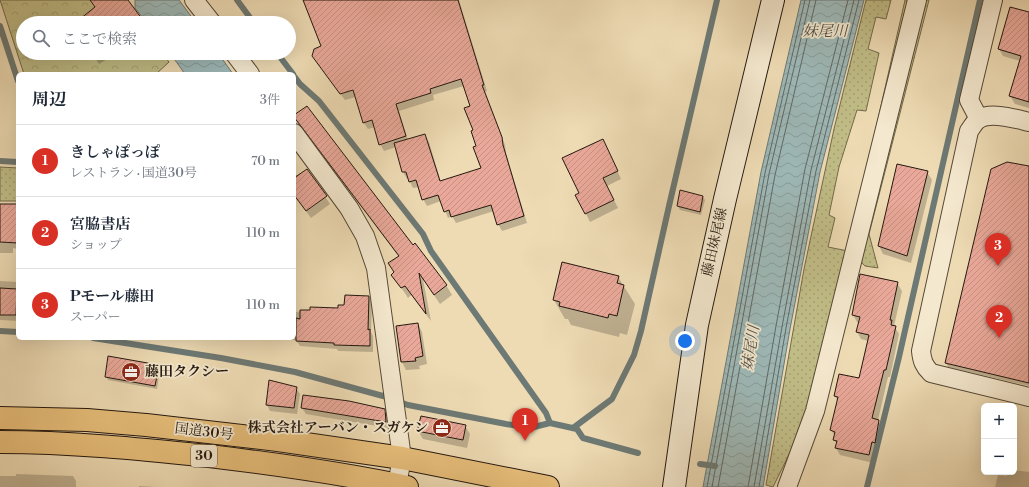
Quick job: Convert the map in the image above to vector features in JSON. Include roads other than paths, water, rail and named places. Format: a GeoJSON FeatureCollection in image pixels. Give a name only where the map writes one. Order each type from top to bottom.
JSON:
{"type":"FeatureCollection","features":[{"type":"Feature","properties":{"kind":"highway","name":"国道30号"},"geometry":{"type":"LineString","coordinates":[[0,418],[87,420],[278,440],[402,458],[548,487]]}},
{"type":"Feature","properties":{"kind":"highway","name":"国道30号"},"geometry":{"type":"LineString","coordinates":[[0,442],[87,445],[144,449],[271,464],[402,486]]}},
{"type":"Feature","properties":{"kind":"main road","name":"藤田妹尾線"},"geometry":{"type":"LineString","coordinates":[[674,487],[697,325],[727,191],[773,0]]}},
{"type":"Feature","properties":{"kind":"street"},"geometry":{"type":"LineString","coordinates":[[194,0],[207,16]]}},
{"type":"Feature","properties":{"kind":"street"},"geometry":{"type":"LineString","coordinates":[[787,487],[815,411],[917,0]]}},
{"type":"Feature","properties":{"kind":"street"},"geometry":{"type":"LineString","coordinates":[[979,119],[969,100],[993,0]]}},
{"type":"Feature","properties":{"kind":"street"},"geometry":{"type":"LineString","coordinates":[[239,60],[248,72]]}},
{"type":"Feature","properties":{"kind":"street"},"geometry":{"type":"LineString","coordinates":[[1029,122],[990,115],[979,119],[969,131],[921,351],[922,361],[931,373],[1029,397]]}},
{"type":"Feature","properties":{"kind":"street"},"geometry":{"type":"LineString","coordinates":[[296,136],[349,208],[365,236],[376,268],[402,458],[402,486]]}},
{"type":"Feature","properties":{"kind":"water"},"geometry":{"type":"Polygon","coordinates":[[[135,0],[179,0],[191,16],[141,16],[135,8],[135,0]]]}},
{"type":"Feature","properties":{"kind":"water","name":"妹尾川"},"geometry":{"type":"Polygon","coordinates":[[[801,0],[864,0],[820,172],[790,329],[763,487],[703,487],[761,172],[801,0]]]}},
{"type":"Feature","properties":{"kind":"water"},"geometry":{"type":"Polygon","coordinates":[[[175,60],[223,60],[232,72],[184,72],[175,60]]]}},
{"type":"Feature","properties":{"kind":"waterway"},"geometry":{"type":"LineString","coordinates":[[237,0],[249,16]]}},
{"type":"Feature","properties":{"kind":"waterway"},"geometry":{"type":"LineString","coordinates":[[573,428],[612,399],[634,355],[641,331],[717,0]]}},
{"type":"Feature","properties":{"kind":"waterway"},"geometry":{"type":"LineString","coordinates":[[867,487],[899,357],[980,0]]}},
{"type":"Feature","properties":{"kind":"waterway"},"geometry":{"type":"LineString","coordinates":[[0,26],[16,75]]}},
{"type":"Feature","properties":{"kind":"waterway"},"geometry":{"type":"LineString","coordinates":[[282,60],[291,72]]}},
{"type":"Feature","properties":{"kind":"waterway"},"geometry":{"type":"LineString","coordinates":[[296,79],[319,101],[423,234],[431,251],[546,413],[550,423]]}},
{"type":"Feature","properties":{"kind":"waterway"},"geometry":{"type":"LineString","coordinates":[[0,161],[16,162]]}},
{"type":"Feature","properties":{"kind":"waterway"},"geometry":{"type":"LineString","coordinates":[[0,331],[16,332]]}},
{"type":"Feature","properties":{"kind":"waterway"},"geometry":{"type":"LineString","coordinates":[[106,340],[221,358],[295,372],[383,396],[408,405],[506,424],[530,428],[550,423],[577,429],[583,438],[638,453]]}},
{"type":"Feature","properties":{"kind":"waterway"},"geometry":{"type":"LineString","coordinates":[[700,464],[715,466]]}},
{"type":"Feature","properties":{"kind":"place","name":"Pモール藤田"},"geometry":{"type":"Point","coordinates":[998,266]}},
{"type":"Feature","properties":{"kind":"place","name":"宮脇書店"},"geometry":{"type":"Point","coordinates":[999,338]}},
{"type":"Feature","properties":{"kind":"place","name":"藤田タクシー"},"geometry":{"type":"Point","coordinates":[131,372]}},
{"type":"Feature","properties":{"kind":"place","name":"株式会社アーバン・スガケン"},"geometry":{"type":"Point","coordinates":[442,428]}},
{"type":"Feature","properties":{"kind":"place","name":"きしゃぽっぽ"},"geometry":{"type":"Point","coordinates":[525,441]}}]}
